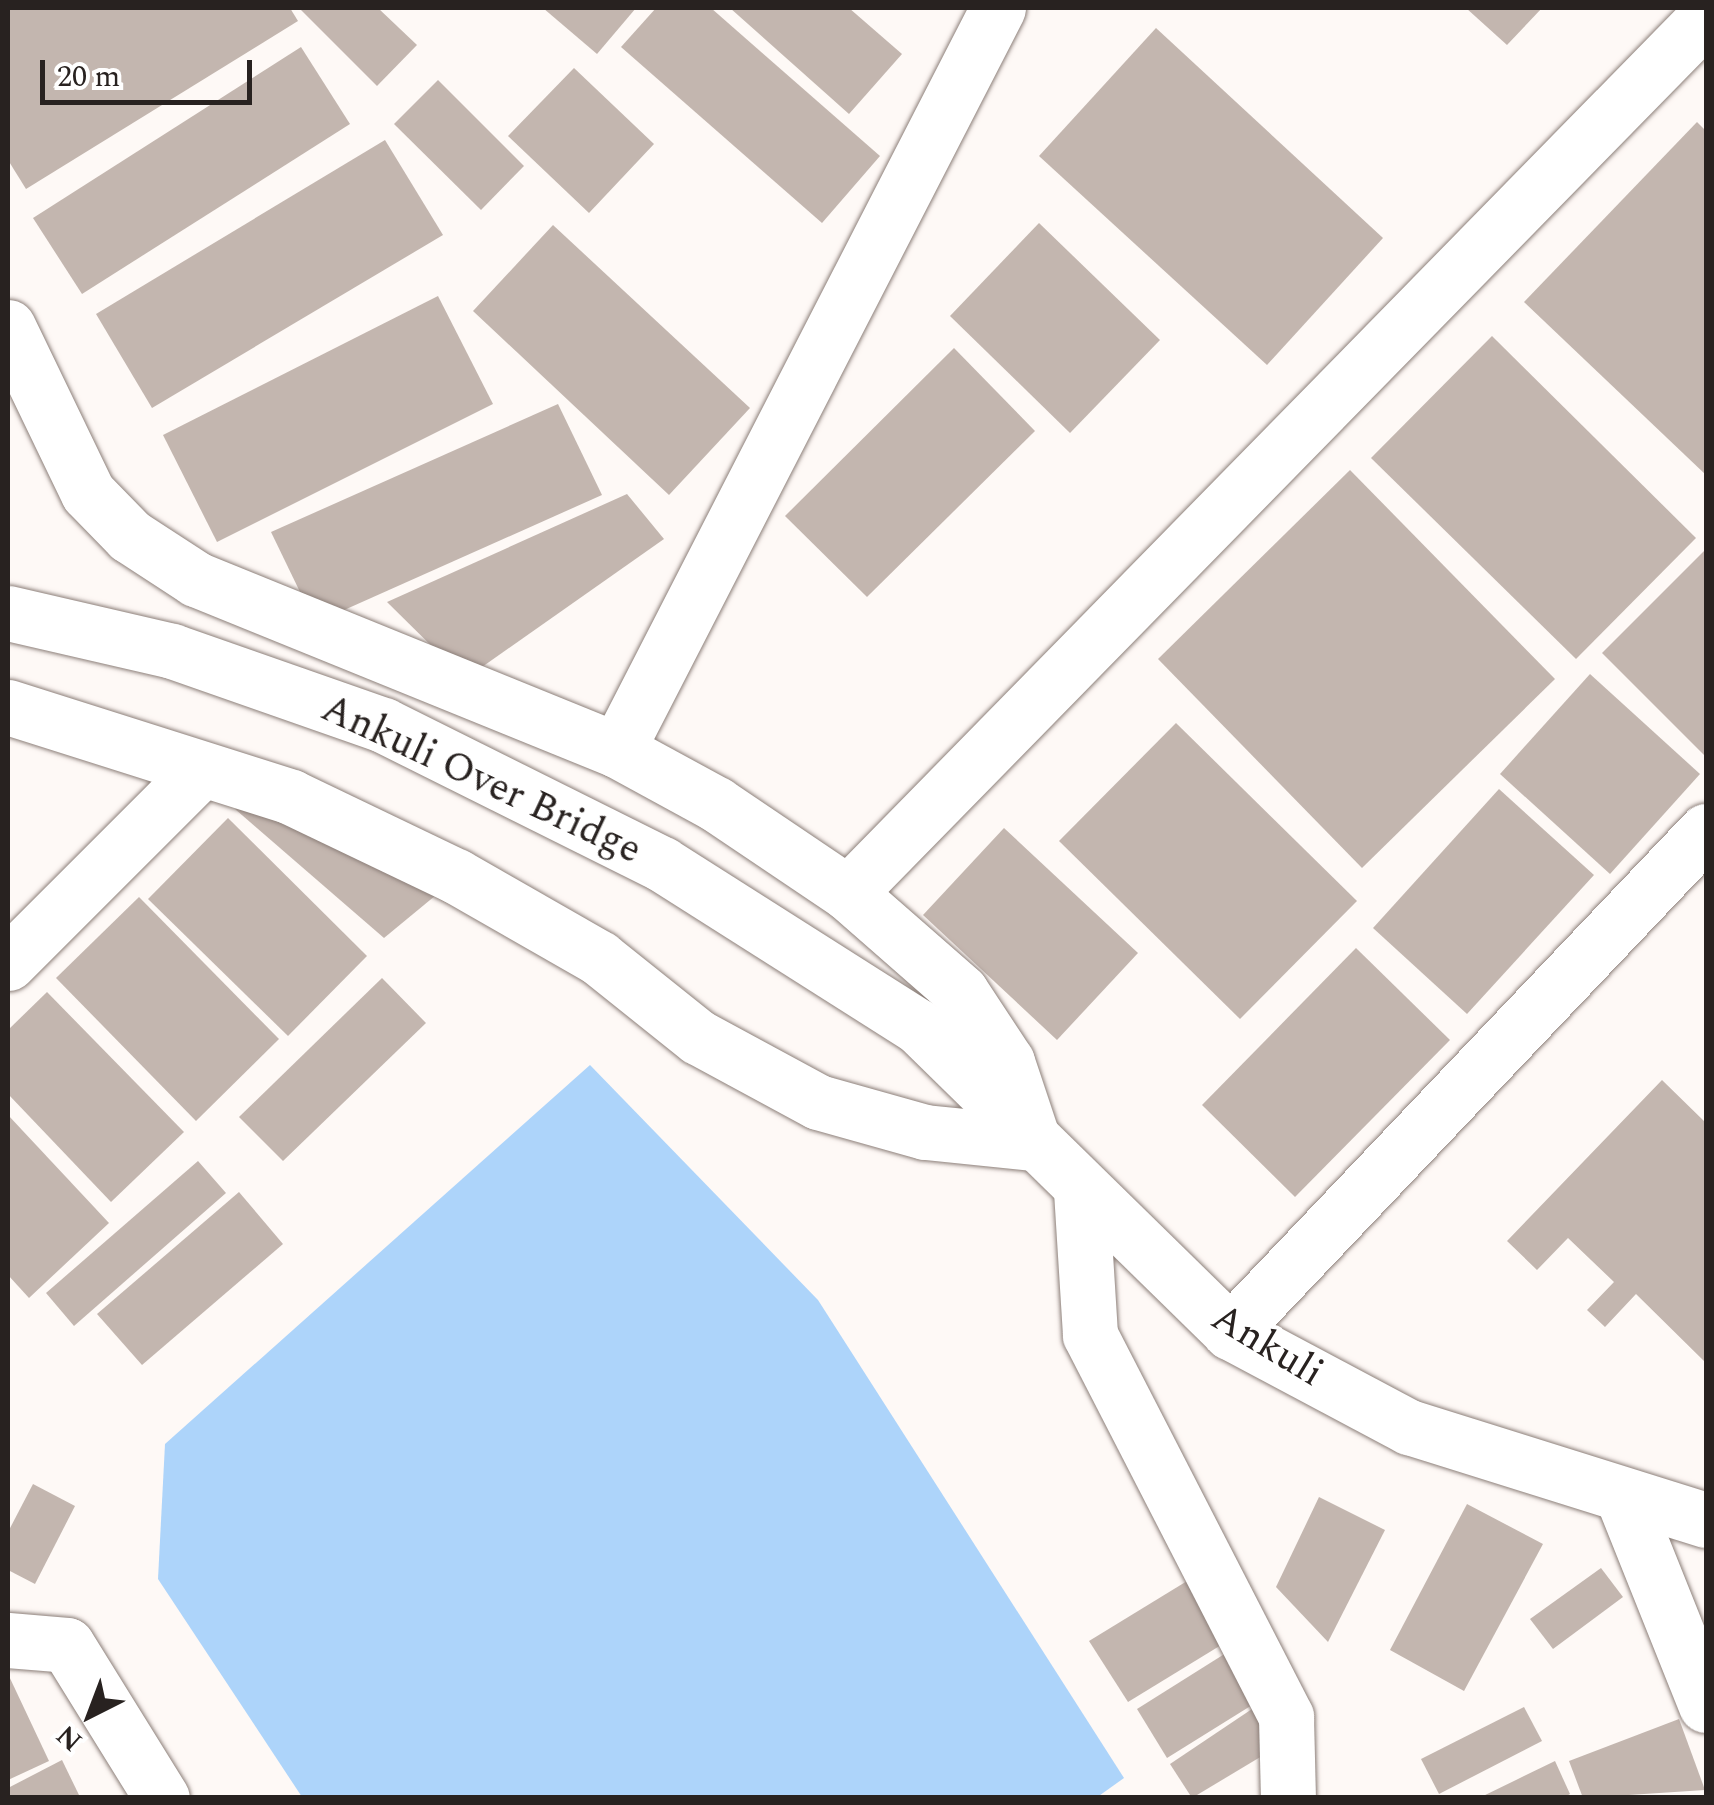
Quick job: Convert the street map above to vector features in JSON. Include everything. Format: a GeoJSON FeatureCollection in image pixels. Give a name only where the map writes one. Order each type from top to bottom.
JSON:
{"type":"FeatureCollection","features":[{"type":"Feature","properties":{"kind":"street"},"geometry":{"type":"LineString","coordinates":[[617,750],[998,8]]}},
{"type":"Feature","properties":{"kind":"street"},"geometry":{"type":"LineString","coordinates":[[848,893],[1706,17]]}},
{"type":"Feature","properties":{"kind":"street"},"geometry":{"type":"LineString","coordinates":[[8,327],[88,494],[130,536],[296,623],[617,750],[848,893],[961,992],[1007,1062],[1034,1143],[924,1132],[818,1102],[698,1037],[598,958],[456,876],[291,798],[8,707]]}},
{"type":"Feature","properties":{"kind":"street","name":"Ankuli Over Bridge"},"geometry":{"type":"LineString","coordinates":[[8,613],[172,651],[383,725],[662,864],[919,1027]]}},
{"type":"Feature","properties":{"kind":"street"},"geometry":{"type":"LineString","coordinates":[[8,963],[200,770]]}},
{"type":"Feature","properties":{"kind":"street"},"geometry":{"type":"LineString","coordinates":[[1230,1332],[1706,831]]}},
{"type":"Feature","properties":{"kind":"street","name":"Ankuli"},"geometry":{"type":"LineString","coordinates":[[919,1027],[1081,1191],[1230,1332],[1409,1427],[1623,1498],[1706,1520]]}},
{"type":"Feature","properties":{"kind":"street"},"geometry":{"type":"LineString","coordinates":[[1081,1191],[1090,1335],[1286,1718],[1288,1798]]}},
{"type":"Feature","properties":{"kind":"street"},"geometry":{"type":"LineString","coordinates":[[1623,1498],[1706,1705]]}},
{"type":"Feature","properties":{"kind":"street"},"geometry":{"type":"LineString","coordinates":[[8,1640],[67,1645],[162,1798]]}},
{"type":"Feature","properties":{"kind":"water"},"geometry":{"type":"Polygon","coordinates":[[[590,1065],[818,1300],[1124,1778],[1096,1798],[302,1797],[158,1579],[165,1444],[590,1065]]]}},
{"type":"Feature","properties":{"kind":"building"},"geometry":{"type":"Polygon","coordinates":[[[8,8],[290,8],[298,21],[26,189],[8,160],[8,8]]]}},
{"type":"Feature","properties":{"kind":"building"},"geometry":{"type":"Polygon","coordinates":[[[299,8],[378,8],[417,45],[377,86],[299,8]]]}},
{"type":"Feature","properties":{"kind":"building"},"geometry":{"type":"Polygon","coordinates":[[[543,8],[636,8],[597,54],[543,8]]]}},
{"type":"Feature","properties":{"kind":"building"},"geometry":{"type":"Polygon","coordinates":[[[656,8],[711,8],[880,156],[822,223],[621,47],[656,8]]]}},
{"type":"Feature","properties":{"kind":"building"},"geometry":{"type":"Polygon","coordinates":[[[730,8],[849,8],[902,54],[849,114],[730,8]]]}},
{"type":"Feature","properties":{"kind":"building"},"geometry":{"type":"Polygon","coordinates":[[[1466,8],[1542,8],[1507,45],[1466,8]]]}},
{"type":"Feature","properties":{"kind":"building"},"geometry":{"type":"Polygon","coordinates":[[[1156,28],[1383,238],[1267,365],[1039,156],[1156,28]]]}},
{"type":"Feature","properties":{"kind":"building"},"geometry":{"type":"Polygon","coordinates":[[[301,47],[350,124],[82,294],[33,218],[301,47]]]}},
{"type":"Feature","properties":{"kind":"building"},"geometry":{"type":"Polygon","coordinates":[[[574,68],[654,144],[589,213],[508,136],[574,68]]]}},
{"type":"Feature","properties":{"kind":"building"},"geometry":{"type":"Polygon","coordinates":[[[438,80],[524,166],[481,210],[394,124],[438,80]]]}},
{"type":"Feature","properties":{"kind":"building"},"geometry":{"type":"Polygon","coordinates":[[[1697,122],[1706,131],[1706,475],[1524,302],[1697,122]]]}},
{"type":"Feature","properties":{"kind":"building"},"geometry":{"type":"Polygon","coordinates":[[[385,140],[443,235],[152,408],[96,314],[385,140]]]}},
{"type":"Feature","properties":{"kind":"building"},"geometry":{"type":"Polygon","coordinates":[[[1039,223],[1160,340],[1070,433],[950,316],[1039,223]]]}},
{"type":"Feature","properties":{"kind":"building"},"geometry":{"type":"Polygon","coordinates":[[[553,225],[750,408],[669,495],[473,311],[553,225]]]}},
{"type":"Feature","properties":{"kind":"building"},"geometry":{"type":"Polygon","coordinates":[[[438,296],[493,404],[217,542],[163,435],[438,296]]]}},
{"type":"Feature","properties":{"kind":"building"},"geometry":{"type":"Polygon","coordinates":[[[1492,336],[1696,538],[1576,659],[1371,458],[1492,336]]]}},
{"type":"Feature","properties":{"kind":"building"},"geometry":{"type":"Polygon","coordinates":[[[954,348],[1035,431],[867,597],[785,516],[954,348]]]}},
{"type":"Feature","properties":{"kind":"building"},"geometry":{"type":"Polygon","coordinates":[[[558,404],[602,495],[315,623],[271,532],[558,404]]]}},
{"type":"Feature","properties":{"kind":"building"},"geometry":{"type":"Polygon","coordinates":[[[1350,470],[1555,679],[1362,868],[1158,659],[1350,470]]]}},
{"type":"Feature","properties":{"kind":"building"},"geometry":{"type":"Polygon","coordinates":[[[627,494],[664,539],[465,679],[387,602],[627,494]]]}},
{"type":"Feature","properties":{"kind":"building"},"geometry":{"type":"Polygon","coordinates":[[[1706,549],[1706,757],[1602,653],[1706,549]]]}},
{"type":"Feature","properties":{"kind":"building"},"geometry":{"type":"Polygon","coordinates":[[[1590,674],[1700,774],[1610,874],[1500,774],[1590,674]]]}},
{"type":"Feature","properties":{"kind":"building"},"geometry":{"type":"Polygon","coordinates":[[[1176,723],[1357,901],[1240,1019],[1059,841],[1176,723]]]}},
{"type":"Feature","properties":{"kind":"building"},"geometry":{"type":"Polygon","coordinates":[[[1499,789],[1594,875],[1467,1014],[1373,928],[1499,789]]]}},
{"type":"Feature","properties":{"kind":"building"},"geometry":{"type":"Polygon","coordinates":[[[251,790],[447,886],[384,938],[235,809],[251,790]]]}},
{"type":"Feature","properties":{"kind":"building"},"geometry":{"type":"Polygon","coordinates":[[[228,818],[367,956],[288,1036],[148,899],[228,818]]]}},
{"type":"Feature","properties":{"kind":"building"},"geometry":{"type":"Polygon","coordinates":[[[1004,828],[1138,953],[1057,1040],[923,915],[1004,828]]]}},
{"type":"Feature","properties":{"kind":"building"},"geometry":{"type":"Polygon","coordinates":[[[139,897],[279,1039],[196,1121],[56,978],[139,897]]]}},
{"type":"Feature","properties":{"kind":"building"},"geometry":{"type":"Polygon","coordinates":[[[1356,948],[1450,1040],[1295,1197],[1202,1105],[1356,948]]]}},
{"type":"Feature","properties":{"kind":"building"},"geometry":{"type":"Polygon","coordinates":[[[382,978],[426,1023],[283,1161],[239,1117],[382,978]]]}},
{"type":"Feature","properties":{"kind":"building"},"geometry":{"type":"Polygon","coordinates":[[[47,992],[184,1132],[111,1202],[8,1094],[8,1030],[47,992]]]}},
{"type":"Feature","properties":{"kind":"building"},"geometry":{"type":"Polygon","coordinates":[[[1662,1080],[1706,1123],[1706,1363],[1636,1294],[1605,1327],[1587,1310],[1614,1282],[1568,1238],[1537,1270],[1507,1241],[1662,1080]]]}},
{"type":"Feature","properties":{"kind":"building"},"geometry":{"type":"Polygon","coordinates":[[[8,1115],[109,1223],[29,1298],[8,1275],[8,1115]]]}},
{"type":"Feature","properties":{"kind":"building"},"geometry":{"type":"Polygon","coordinates":[[[198,1161],[226,1193],[74,1326],[46,1293],[198,1161]]]}},
{"type":"Feature","properties":{"kind":"building"},"geometry":{"type":"Polygon","coordinates":[[[239,1192],[283,1244],[142,1365],[97,1314],[239,1192]]]}},
{"type":"Feature","properties":{"kind":"building"},"geometry":{"type":"Polygon","coordinates":[[[33,1484],[75,1506],[35,1584],[8,1570],[8,1532],[33,1484]]]}},
{"type":"Feature","properties":{"kind":"building"},"geometry":{"type":"Polygon","coordinates":[[[1319,1497],[1385,1530],[1328,1642],[1276,1587],[1319,1497]]]}},
{"type":"Feature","properties":{"kind":"building"},"geometry":{"type":"Polygon","coordinates":[[[1467,1504],[1543,1544],[1464,1691],[1390,1650],[1467,1504]]]}},
{"type":"Feature","properties":{"kind":"building"},"geometry":{"type":"Polygon","coordinates":[[[1601,1568],[1623,1597],[1553,1649],[1530,1619],[1601,1568]]]}},
{"type":"Feature","properties":{"kind":"building"},"geometry":{"type":"Polygon","coordinates":[[[1192,1578],[1231,1639],[1128,1702],[1089,1641],[1192,1578]]]}},
{"type":"Feature","properties":{"kind":"building"},"geometry":{"type":"Polygon","coordinates":[[[1234,1648],[1265,1697],[1167,1758],[1137,1709],[1234,1648]]]}},
{"type":"Feature","properties":{"kind":"building"},"geometry":{"type":"Polygon","coordinates":[[[8,1674],[49,1761],[8,1780],[8,1674]]]}},
{"type":"Feature","properties":{"kind":"building"},"geometry":{"type":"Polygon","coordinates":[[[1524,1707],[1542,1741],[1439,1794],[1421,1759],[1524,1707]]]}},
{"type":"Feature","properties":{"kind":"building"},"geometry":{"type":"Polygon","coordinates":[[[1252,1709],[1277,1747],[1192,1798],[1170,1764],[1252,1709]]]}},
{"type":"Feature","properties":{"kind":"building"},"geometry":{"type":"Polygon","coordinates":[[[1679,1719],[1705,1790],[1583,1798],[1569,1761],[1679,1719]]]}},
{"type":"Feature","properties":{"kind":"building"},"geometry":{"type":"Polygon","coordinates":[[[62,1760],[79,1795],[8,1798],[8,1788],[62,1760]]]}},
{"type":"Feature","properties":{"kind":"building"},"geometry":{"type":"Polygon","coordinates":[[[1555,1761],[1570,1794],[1563,1798],[1479,1798],[1555,1761]]]}}]}
